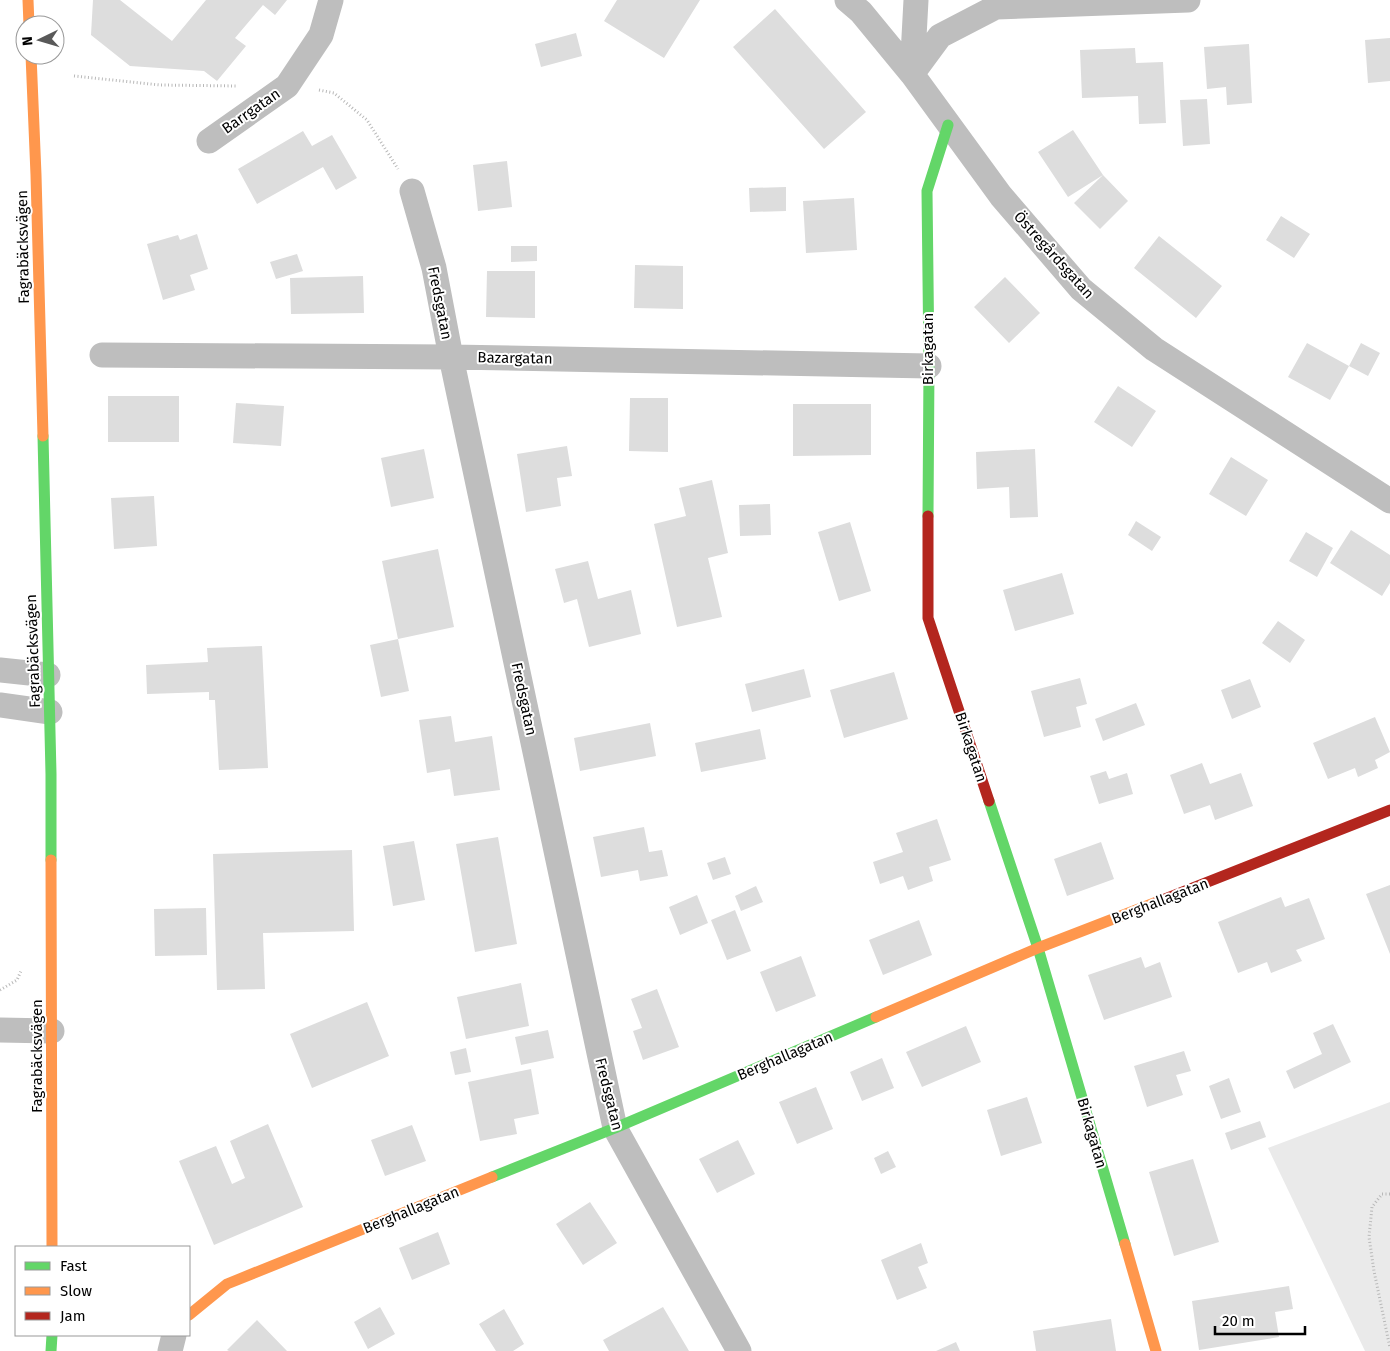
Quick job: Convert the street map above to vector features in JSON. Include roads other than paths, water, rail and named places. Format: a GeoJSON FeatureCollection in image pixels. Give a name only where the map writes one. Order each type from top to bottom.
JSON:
{"type":"FeatureCollection","features":[{"type":"Feature","properties":{"kind":"street"},"geometry":{"type":"LineString","coordinates":[[28,0],[29,15]]}},
{"type":"Feature","properties":{"kind":"street","name":"Barrgatan"},"geometry":{"type":"LineString","coordinates":[[210,141],[287,86],[321,35],[331,0]]}},
{"type":"Feature","properties":{"kind":"street","name":"Östregårdsgatan"},"geometry":{"type":"LineString","coordinates":[[846,0],[861,12],[912,74],[1001,196],[1081,289],[1154,349],[1390,501]]}},
{"type":"Feature","properties":{"kind":"street"},"geometry":{"type":"LineString","coordinates":[[912,74],[916,0]]}},
{"type":"Feature","properties":{"kind":"street"},"geometry":{"type":"LineString","coordinates":[[912,74],[940,36],[996,7],[1188,0]]}},
{"type":"Feature","properties":{"kind":"street","name":"Fagrabäcksvägen"},"geometry":{"type":"LineString","coordinates":[[31,65],[50,712],[52,1246]]}},
{"type":"Feature","properties":{"kind":"street","name":"Birkagatan"},"geometry":{"type":"LineString","coordinates":[[948,125],[928,191],[928,618],[1038,948],[1156,1351]]}},
{"type":"Feature","properties":{"kind":"street","name":"Fredsgatan"},"geometry":{"type":"LineString","coordinates":[[412,191],[434,268],[451,357],[615,1128],[739,1351]]}},
{"type":"Feature","properties":{"kind":"street","name":"Bazargatan"},"geometry":{"type":"LineString","coordinates":[[102,355],[451,357],[929,366]]}},
{"type":"Feature","properties":{"kind":"street"},"geometry":{"type":"LineString","coordinates":[[0,670],[48,675]]}},
{"type":"Feature","properties":{"kind":"street"},"geometry":{"type":"LineString","coordinates":[[0,705],[50,712]]}},
{"type":"Feature","properties":{"kind":"street","name":"Berghallagatan"},"geometry":{"type":"LineString","coordinates":[[190,1314],[227,1284],[615,1128],[1038,948],[1390,810]]}},
{"type":"Feature","properties":{"kind":"street"},"geometry":{"type":"LineString","coordinates":[[0,1030],[52,1031]]}},
{"type":"Feature","properties":{"kind":"street"},"geometry":{"type":"LineString","coordinates":[[52,1336],[52,1351]]}},
{"type":"Feature","properties":{"kind":"street"},"geometry":{"type":"LineString","coordinates":[[170,1351],[174,1336]]}}]}
